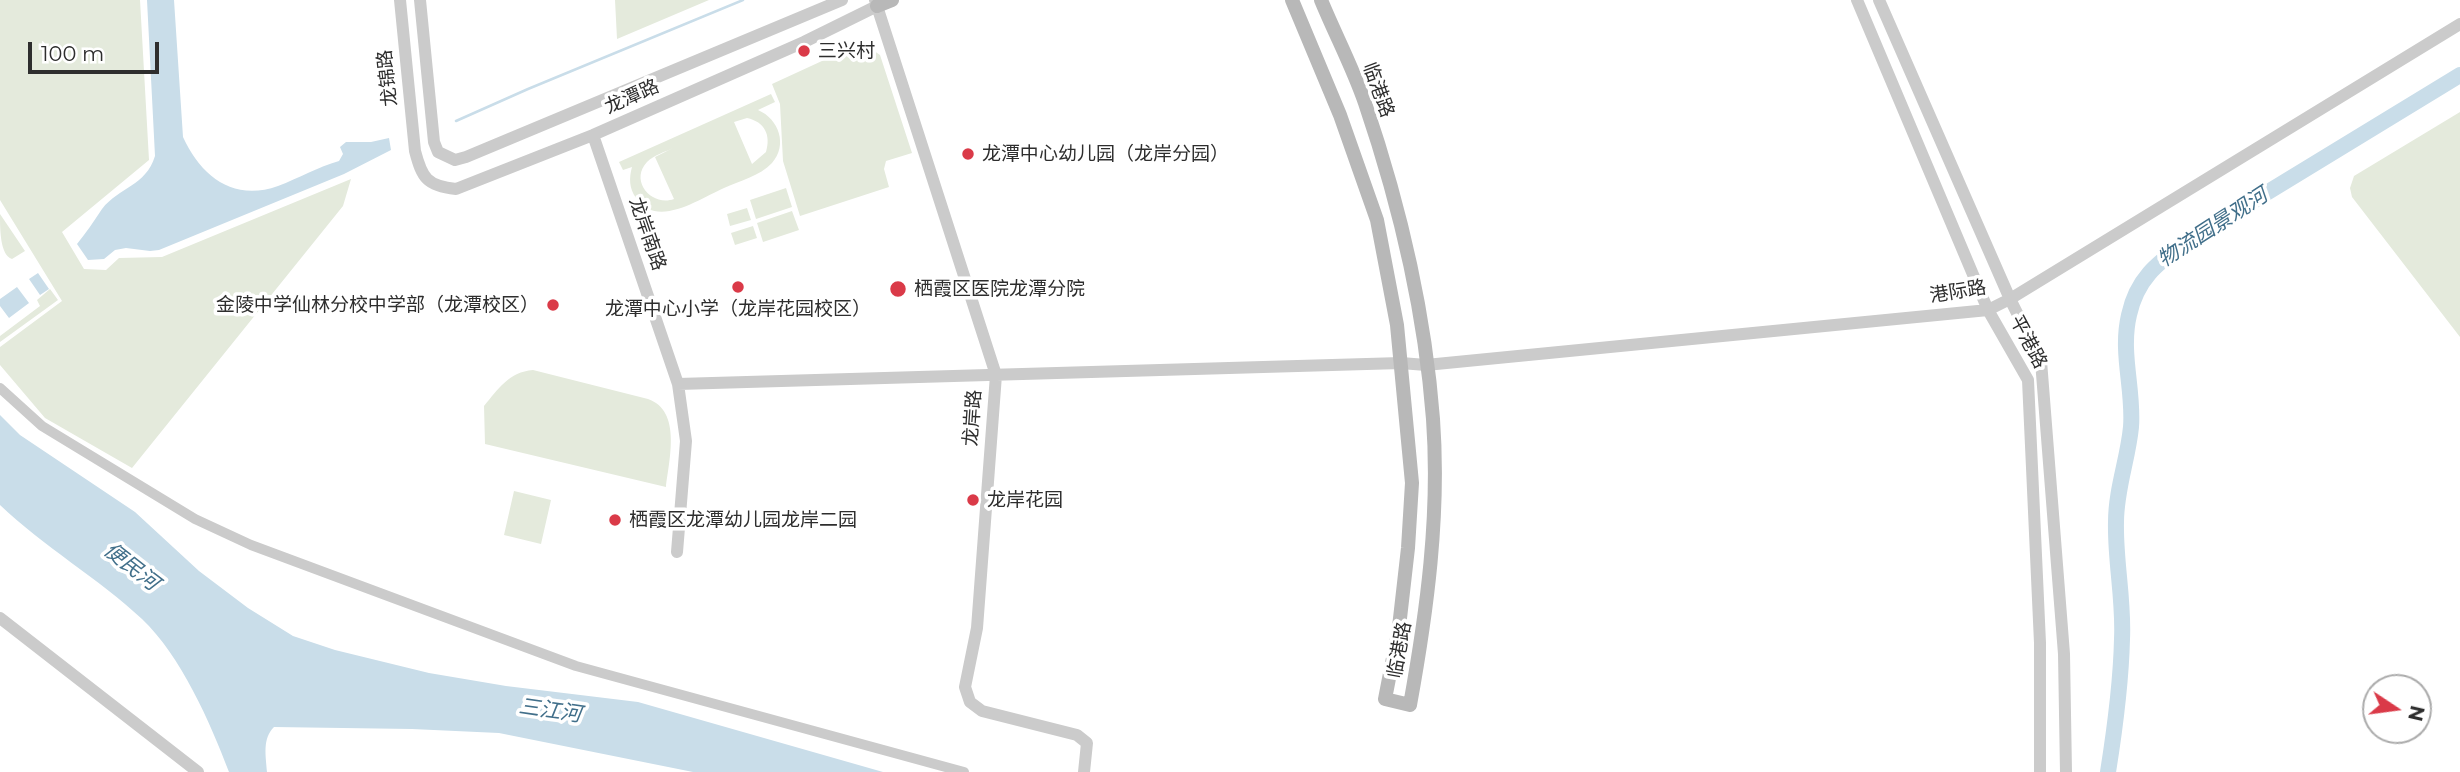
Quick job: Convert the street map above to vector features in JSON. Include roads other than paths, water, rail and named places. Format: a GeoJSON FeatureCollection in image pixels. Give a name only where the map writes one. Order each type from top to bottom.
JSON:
{"type":"FeatureCollection","features":[{"type":"Feature","properties":{"kind":"main road"},"geometry":{"type":"LineString","coordinates":[[876,3],[892,0]]}},
{"type":"Feature","properties":{"kind":"main road","name":"临港路"},"geometry":{"type":"LineString","coordinates":[[1292,0],[1340,115],[1377,220],[1398,325],[1412,483],[1404,587],[1385,699],[1410,705],[1425,625],[1433,507],[1433,419],[1405,237],[1364,101],[1321,0]]}},
{"type":"Feature","properties":{"kind":"street","name":"龙锦路"},"geometry":{"type":"LineString","coordinates":[[400,0],[415,151]]}},
{"type":"Feature","properties":{"kind":"street","name":"龙锦路"},"geometry":{"type":"LineString","coordinates":[[421,0],[434,142]]}},
{"type":"Feature","properties":{"kind":"street","name":"龙潭路"},"geometry":{"type":"LineString","coordinates":[[434,142],[438,152],[445,157],[455,160],[466,157],[842,0]]}},
{"type":"Feature","properties":{"kind":"street","name":"平港路"},"geometry":{"type":"LineString","coordinates":[[1857,0],[1988,310],[2028,380],[2040,643],[2040,772]]}},
{"type":"Feature","properties":{"kind":"street","name":"平港路"},"geometry":{"type":"LineString","coordinates":[[1879,0],[2010,299],[2041,361],[2064,654],[2066,772]]}},
{"type":"Feature","properties":{"kind":"street","name":"龙潭路"},"geometry":{"type":"LineString","coordinates":[[415,151],[426,179],[439,187],[456,189],[593,135],[804,42],[876,3]]}},
{"type":"Feature","properties":{"kind":"street","name":"龙岸路"},"geometry":{"type":"LineString","coordinates":[[876,3],[996,375],[977,628],[965,687],[970,702],[982,711],[1077,735],[1087,743],[1084,772]]}},
{"type":"Feature","properties":{"kind":"street","name":"港际路"},"geometry":{"type":"LineString","coordinates":[[678,384],[1401,363],[1426,365],[1988,310],[2460,24]]}},
{"type":"Feature","properties":{"kind":"street","name":"龙岸南路"},"geometry":{"type":"LineString","coordinates":[[593,135],[678,384],[686,441],[677,552]]}},
{"type":"Feature","properties":{"kind":"street"},"geometry":{"type":"LineString","coordinates":[[0,388],[42,426],[195,519],[251,545],[576,666],[964,772]]}},
{"type":"Feature","properties":{"kind":"street"},"geometry":{"type":"LineString","coordinates":[[0,618],[198,772]]}},
{"type":"Feature","properties":{"kind":"water"},"geometry":{"type":"Polygon","coordinates":[[[147,0],[174,0],[183,137],[199,163],[220,182],[247,191],[278,186],[339,161],[343,154],[340,147],[346,142],[371,142],[389,138],[391,150],[344,174],[159,250],[126,248],[115,250],[104,259],[88,260],[77,244],[102,209],[145,174],[155,156],[147,0]]]}},
{"type":"Feature","properties":{"kind":"water"},"geometry":{"type":"Polygon","coordinates":[[[38,273],[49,289],[40,295],[29,279],[38,273]]]}},
{"type":"Feature","properties":{"kind":"water"},"geometry":{"type":"Polygon","coordinates":[[[17,287],[29,303],[9,318],[0,306],[0,299],[17,287]]]}},
{"type":"Feature","properties":{"kind":"water"},"geometry":{"type":"Polygon","coordinates":[[[0,415],[20,435],[135,512],[199,571],[248,608],[293,636],[335,650],[429,673],[506,686],[638,702],[883,772],[693,772],[499,733],[274,727],[266,742],[267,772],[229,772],[213,732],[182,670],[156,634],[125,604],[0,505],[0,415]]]}},
{"type":"Feature","properties":{"kind":"waterway"},"geometry":{"type":"LineString","coordinates":[[456,121],[743,0]]}},
{"type":"Feature","properties":{"kind":"waterway","name":"物流园景观河"},"geometry":{"type":"LineString","coordinates":[[2108,772],[2121,656],[2122,610],[2116,522],[2131,427],[2126,343],[2129,315],[2137,291],[2150,272],[2186,242],[2460,75]]}},
{"type":"Feature","properties":{"kind":"place","name":"三兴村"},"geometry":{"type":"Point","coordinates":[804,51]}},
{"type":"Feature","properties":{"kind":"place","name":"龙潭中心幼儿园（龙岸分园）"},"geometry":{"type":"Point","coordinates":[968,154]}},
{"type":"Feature","properties":{"kind":"place","name":"龙潭中心小学（龙岸花园校区）"},"geometry":{"type":"Point","coordinates":[738,287]}},
{"type":"Feature","properties":{"kind":"place","name":"栖霞区医院龙潭分院"},"geometry":{"type":"Point","coordinates":[898,289]}},
{"type":"Feature","properties":{"kind":"place","name":"金陵中学仙林分校中学部（龙潭校区）"},"geometry":{"type":"Point","coordinates":[553,305]}},
{"type":"Feature","properties":{"kind":"place","name":"龙岸花园"},"geometry":{"type":"Point","coordinates":[973,500]}},
{"type":"Feature","properties":{"kind":"place","name":"栖霞区龙潭幼儿园龙岸二园"},"geometry":{"type":"Point","coordinates":[615,520]}},
{"type":"Feature","properties":{"kind":"water label","name":"便民河"},"geometry":{"type":"Point","coordinates":[131,567]}},
{"type":"Feature","properties":{"kind":"water label","name":"三江河"},"geometry":{"type":"Point","coordinates":[550,711]}}]}
